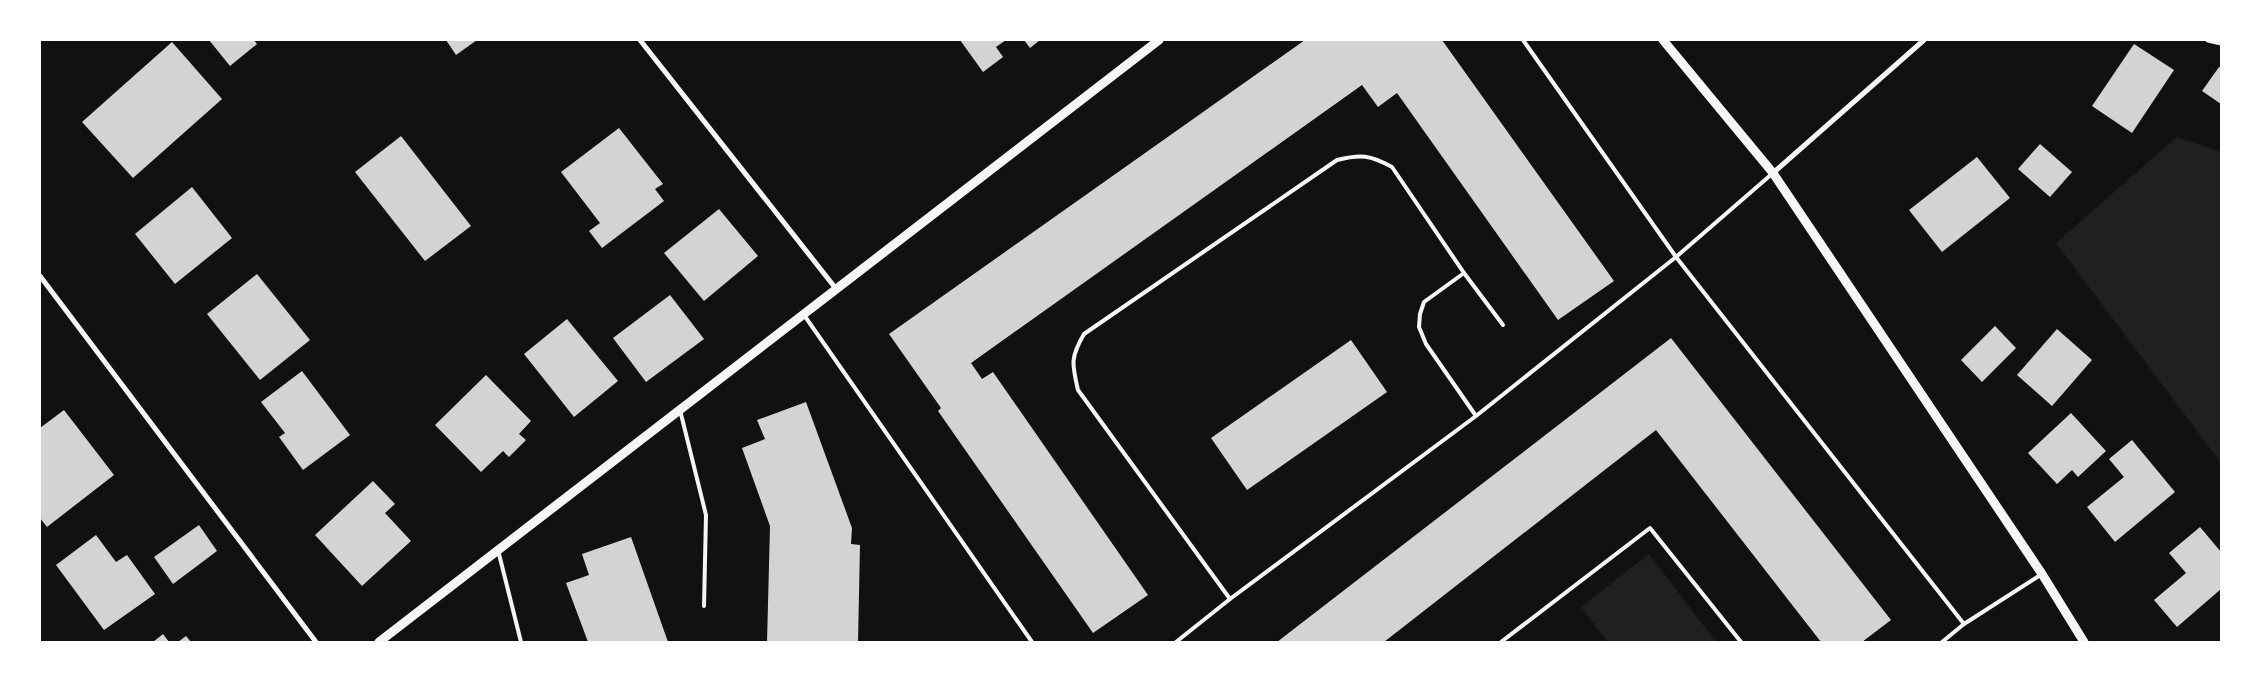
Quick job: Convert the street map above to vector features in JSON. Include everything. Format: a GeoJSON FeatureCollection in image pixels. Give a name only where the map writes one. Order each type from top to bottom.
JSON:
{"type":"FeatureCollection","features":[{"type":"Feature","properties":{"kind":"street"},"geometry":{"type":"LineString","coordinates":[[640,40],[837,290]]}},
{"type":"Feature","properties":{"kind":"street"},"geometry":{"type":"LineString","coordinates":[[379,642],[1159,40]]}},
{"type":"Feature","properties":{"kind":"street"},"geometry":{"type":"LineString","coordinates":[[1663,40],[1773,174],[2042,574],[2084,642]]}},
{"type":"Feature","properties":{"kind":"street"},"geometry":{"type":"LineString","coordinates":[[1773,174],[1924,40]]}},
{"type":"Feature","properties":{"kind":"street"},"geometry":{"type":"LineString","coordinates":[[2208,40],[2221,43]]}},
{"type":"Feature","properties":{"kind":"street"},"geometry":{"type":"LineString","coordinates":[[40,276],[316,642]]}},
{"type":"Feature","properties":{"kind":"lane"},"geometry":{"type":"LineString","coordinates":[[1523,40],[1676,257],[1964,624]]}},
{"type":"Feature","properties":{"kind":"lane"},"geometry":{"type":"LineString","coordinates":[[1230,599],[1078,390],[1073,369],[1074,352],[1084,334],[1337,160],[1356,155],[1375,158],[1392,167],[1502,325]]}},
{"type":"Feature","properties":{"kind":"lane"},"geometry":{"type":"LineString","coordinates":[[1176,642],[1230,599],[1476,416],[1676,257],[1773,174]]}},
{"type":"Feature","properties":{"kind":"lane"},"geometry":{"type":"LineString","coordinates":[[1464,273],[1424,302],[1420,314],[1419,327],[1426,344],[1476,416]]}},
{"type":"Feature","properties":{"kind":"lane"},"geometry":{"type":"LineString","coordinates":[[804,315],[1032,642]]}},
{"type":"Feature","properties":{"kind":"lane"},"geometry":{"type":"LineString","coordinates":[[680,410],[706,515],[704,606]]}},
{"type":"Feature","properties":{"kind":"lane"},"geometry":{"type":"LineString","coordinates":[[1501,642],[1650,528],[1741,642]]}},
{"type":"Feature","properties":{"kind":"lane"},"geometry":{"type":"LineString","coordinates":[[498,550],[521,642]]}},
{"type":"Feature","properties":{"kind":"lane"},"geometry":{"type":"LineString","coordinates":[[1942,642],[1964,624],[2042,574]]}},
{"type":"Feature","properties":{"kind":"shaded area"},"geometry":{"type":"Polygon","coordinates":[[[2177,137],[2221,152],[2221,463],[2056,243],[2177,137]]]}},
{"type":"Feature","properties":{"kind":"shaded area"},"geometry":{"type":"Polygon","coordinates":[[[1649,554],[1716,642],[1608,642],[1581,607],[1649,554]]]}},
{"type":"Feature","properties":{"kind":"building"},"geometry":{"type":"Polygon","coordinates":[[[209,40],[254,40],[257,44],[230,66],[209,40]]]}},
{"type":"Feature","properties":{"kind":"building"},"geometry":{"type":"Polygon","coordinates":[[[446,40],[477,40],[456,55],[446,40]]]}},
{"type":"Feature","properties":{"kind":"building"},"geometry":{"type":"Polygon","coordinates":[[[960,40],[1006,40],[996,47],[1003,57],[983,72],[960,40]]]}},
{"type":"Feature","properties":{"kind":"building"},"geometry":{"type":"Polygon","coordinates":[[[1024,40],[1040,40],[1030,48],[1024,40]]]}},
{"type":"Feature","properties":{"kind":"building"},"geometry":{"type":"Polygon","coordinates":[[[1305,40],[1442,40],[1614,281],[1558,320],[1397,93],[1378,107],[1362,85],[971,363],[982,379],[993,372],[1148,595],[1093,633],[938,411],[941,408],[889,334],[1305,40]]]}},
{"type":"Feature","properties":{"kind":"building"},"geometry":{"type":"Polygon","coordinates":[[[172,42],[222,99],[133,178],[82,122],[172,42]]]}},
{"type":"Feature","properties":{"kind":"building"},"geometry":{"type":"Polygon","coordinates":[[[2134,44],[2174,70],[2132,133],[2092,106],[2134,44]]]}},
{"type":"Feature","properties":{"kind":"building"},"geometry":{"type":"Polygon","coordinates":[[[2219,67],[2221,68],[2221,104],[2202,91],[2219,67]]]}},
{"type":"Feature","properties":{"kind":"building"},"geometry":{"type":"Polygon","coordinates":[[[619,128],[663,184],[655,189],[664,201],[602,248],[589,231],[600,223],[561,172],[619,128]]]}},
{"type":"Feature","properties":{"kind":"building"},"geometry":{"type":"Polygon","coordinates":[[[401,136],[471,226],[425,261],[355,172],[401,136]]]}},
{"type":"Feature","properties":{"kind":"building"},"geometry":{"type":"Polygon","coordinates":[[[2040,144],[2072,172],[2050,197],[2018,169],[2040,144]]]}},
{"type":"Feature","properties":{"kind":"building"},"geometry":{"type":"Polygon","coordinates":[[[1977,157],[2010,198],[1942,252],[1909,210],[1977,157]]]}},
{"type":"Feature","properties":{"kind":"building"},"geometry":{"type":"Polygon","coordinates":[[[192,187],[232,238],[175,284],[135,234],[192,187]]]}},
{"type":"Feature","properties":{"kind":"building"},"geometry":{"type":"Polygon","coordinates":[[[719,209],[758,256],[704,301],[664,253],[719,209]]]}},
{"type":"Feature","properties":{"kind":"building"},"geometry":{"type":"Polygon","coordinates":[[[257,274],[310,340],[260,380],[207,314],[257,274]]]}},
{"type":"Feature","properties":{"kind":"building"},"geometry":{"type":"Polygon","coordinates":[[[670,295],[704,339],[646,382],[613,338],[670,295]]]}},
{"type":"Feature","properties":{"kind":"building"},"geometry":{"type":"Polygon","coordinates":[[[567,319],[618,381],[574,417],[524,354],[567,319]]]}},
{"type":"Feature","properties":{"kind":"building"},"geometry":{"type":"Polygon","coordinates":[[[1995,326],[2016,348],[1982,382],[1961,360],[1995,326]]]}},
{"type":"Feature","properties":{"kind":"building"},"geometry":{"type":"Polygon","coordinates":[[[2057,329],[2092,360],[2052,406],[2017,375],[2057,329]]]}},
{"type":"Feature","properties":{"kind":"building"},"geometry":{"type":"Polygon","coordinates":[[[1671,338],[1891,620],[1862,642],[1821,642],[1656,430],[1384,642],[1277,642],[1671,338]]]}},
{"type":"Feature","properties":{"kind":"building"},"geometry":{"type":"Polygon","coordinates":[[[1351,340],[1387,392],[1247,490],[1211,438],[1351,340]]]}},
{"type":"Feature","properties":{"kind":"building"},"geometry":{"type":"Polygon","coordinates":[[[302,371],[350,435],[303,470],[279,437],[285,433],[261,402],[302,371]]]}},
{"type":"Feature","properties":{"kind":"building"},"geometry":{"type":"Polygon","coordinates":[[[486,375],[531,421],[519,434],[526,440],[509,457],[503,451],[481,472],[435,425],[486,375]]]}},
{"type":"Feature","properties":{"kind":"building"},"geometry":{"type":"Polygon","coordinates":[[[806,402],[852,528],[851,544],[860,545],[858,642],[767,642],[770,526],[742,448],[765,439],[757,420],[806,402]]]}},
{"type":"Feature","properties":{"kind":"building"},"geometry":{"type":"Polygon","coordinates":[[[64,410],[114,475],[47,527],[40,518],[40,428],[64,410]]]}},
{"type":"Feature","properties":{"kind":"building"},"geometry":{"type":"Polygon","coordinates":[[[2071,413],[2106,451],[2078,477],[2072,470],[2057,484],[2028,453],[2071,413]]]}},
{"type":"Feature","properties":{"kind":"building"},"geometry":{"type":"Polygon","coordinates":[[[2132,440],[2175,492],[2115,542],[2087,507],[2124,477],[2109,459],[2132,440]]]}},
{"type":"Feature","properties":{"kind":"building"},"geometry":{"type":"Polygon","coordinates":[[[373,481],[395,504],[385,513],[411,541],[362,586],[315,535],[373,481]]]}},
{"type":"Feature","properties":{"kind":"building"},"geometry":{"type":"Polygon","coordinates":[[[199,525],[217,551],[173,584],[154,557],[199,525]]]}},
{"type":"Feature","properties":{"kind":"building"},"geometry":{"type":"Polygon","coordinates":[[[2200,527],[2221,552],[2221,589],[2177,627],[2154,600],[2186,573],[2169,553],[2200,527]]]}},
{"type":"Feature","properties":{"kind":"building"},"geometry":{"type":"Polygon","coordinates":[[[96,535],[116,562],[127,555],[155,594],[104,630],[56,565],[96,535]]]}},
{"type":"Feature","properties":{"kind":"building"},"geometry":{"type":"Polygon","coordinates":[[[631,537],[668,642],[588,642],[566,583],[589,575],[582,554],[631,537]]]}},
{"type":"Feature","properties":{"kind":"building"},"geometry":{"type":"Polygon","coordinates":[[[163,634],[169,642],[153,642],[163,634]]]}},
{"type":"Feature","properties":{"kind":"building"},"geometry":{"type":"Polygon","coordinates":[[[186,636],[191,642],[178,642],[186,636]]]}}]}
